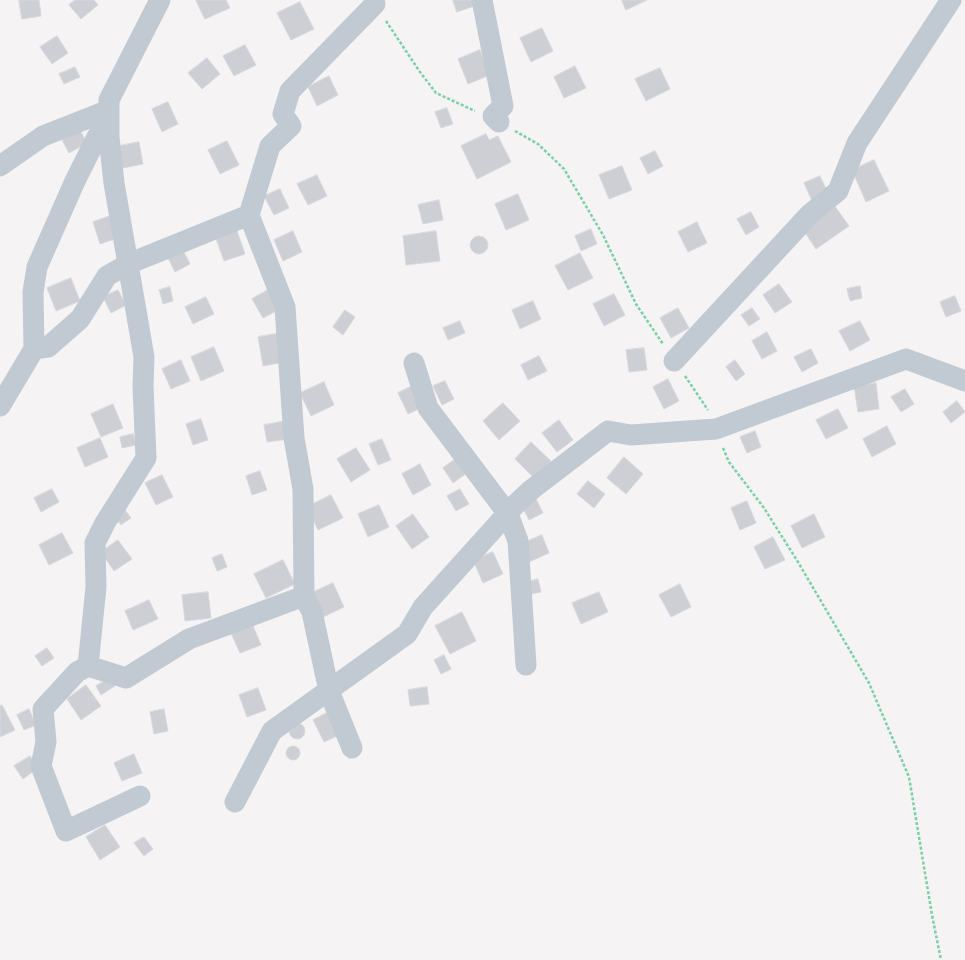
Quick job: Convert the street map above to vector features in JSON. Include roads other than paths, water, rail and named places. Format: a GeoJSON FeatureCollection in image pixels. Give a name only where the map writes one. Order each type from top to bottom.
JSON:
{"type":"FeatureCollection","features":[{"type":"Feature","properties":{"kind":"street"},"geometry":{"type":"LineString","coordinates":[[88,666],[96,587],[95,543],[105,523],[146,458],[143,386],[144,357],[114,183],[109,137],[109,100],[160,0]]}},
{"type":"Feature","properties":{"kind":"street"},"geometry":{"type":"LineString","coordinates":[[482,0],[503,106],[493,116],[499,122]]}},
{"type":"Feature","properties":{"kind":"street"},"geometry":{"type":"LineString","coordinates":[[674,361],[810,214],[838,191],[857,143],[951,0]]}},
{"type":"Feature","properties":{"kind":"street"},"geometry":{"type":"LineString","coordinates":[[352,748],[328,690],[312,612],[304,596],[303,489],[294,438],[285,307],[249,215],[270,146],[291,126],[283,114],[290,90],[375,4]]}},
{"type":"Feature","properties":{"kind":"street"},"geometry":{"type":"LineString","coordinates":[[0,166],[43,136],[109,114]]}},
{"type":"Feature","properties":{"kind":"street"},"geometry":{"type":"LineString","coordinates":[[0,406],[34,349],[33,292],[37,267],[75,181],[109,114]]}},
{"type":"Feature","properties":{"kind":"street"},"geometry":{"type":"LineString","coordinates":[[34,349],[48,347],[80,319],[107,276],[128,264],[249,215]]}},
{"type":"Feature","properties":{"kind":"street"},"geometry":{"type":"LineString","coordinates":[[235,802],[272,731],[407,634],[423,607],[531,490],[608,431],[631,435],[716,429],[906,359],[965,381]]}},
{"type":"Feature","properties":{"kind":"street"},"geometry":{"type":"LineString","coordinates":[[414,363],[428,408],[508,514],[518,541],[526,665]]}},
{"type":"Feature","properties":{"kind":"street"},"geometry":{"type":"LineString","coordinates":[[140,796],[66,831],[41,766],[46,742],[43,709],[76,672],[88,666],[126,678],[189,639],[304,596]]}}]}
